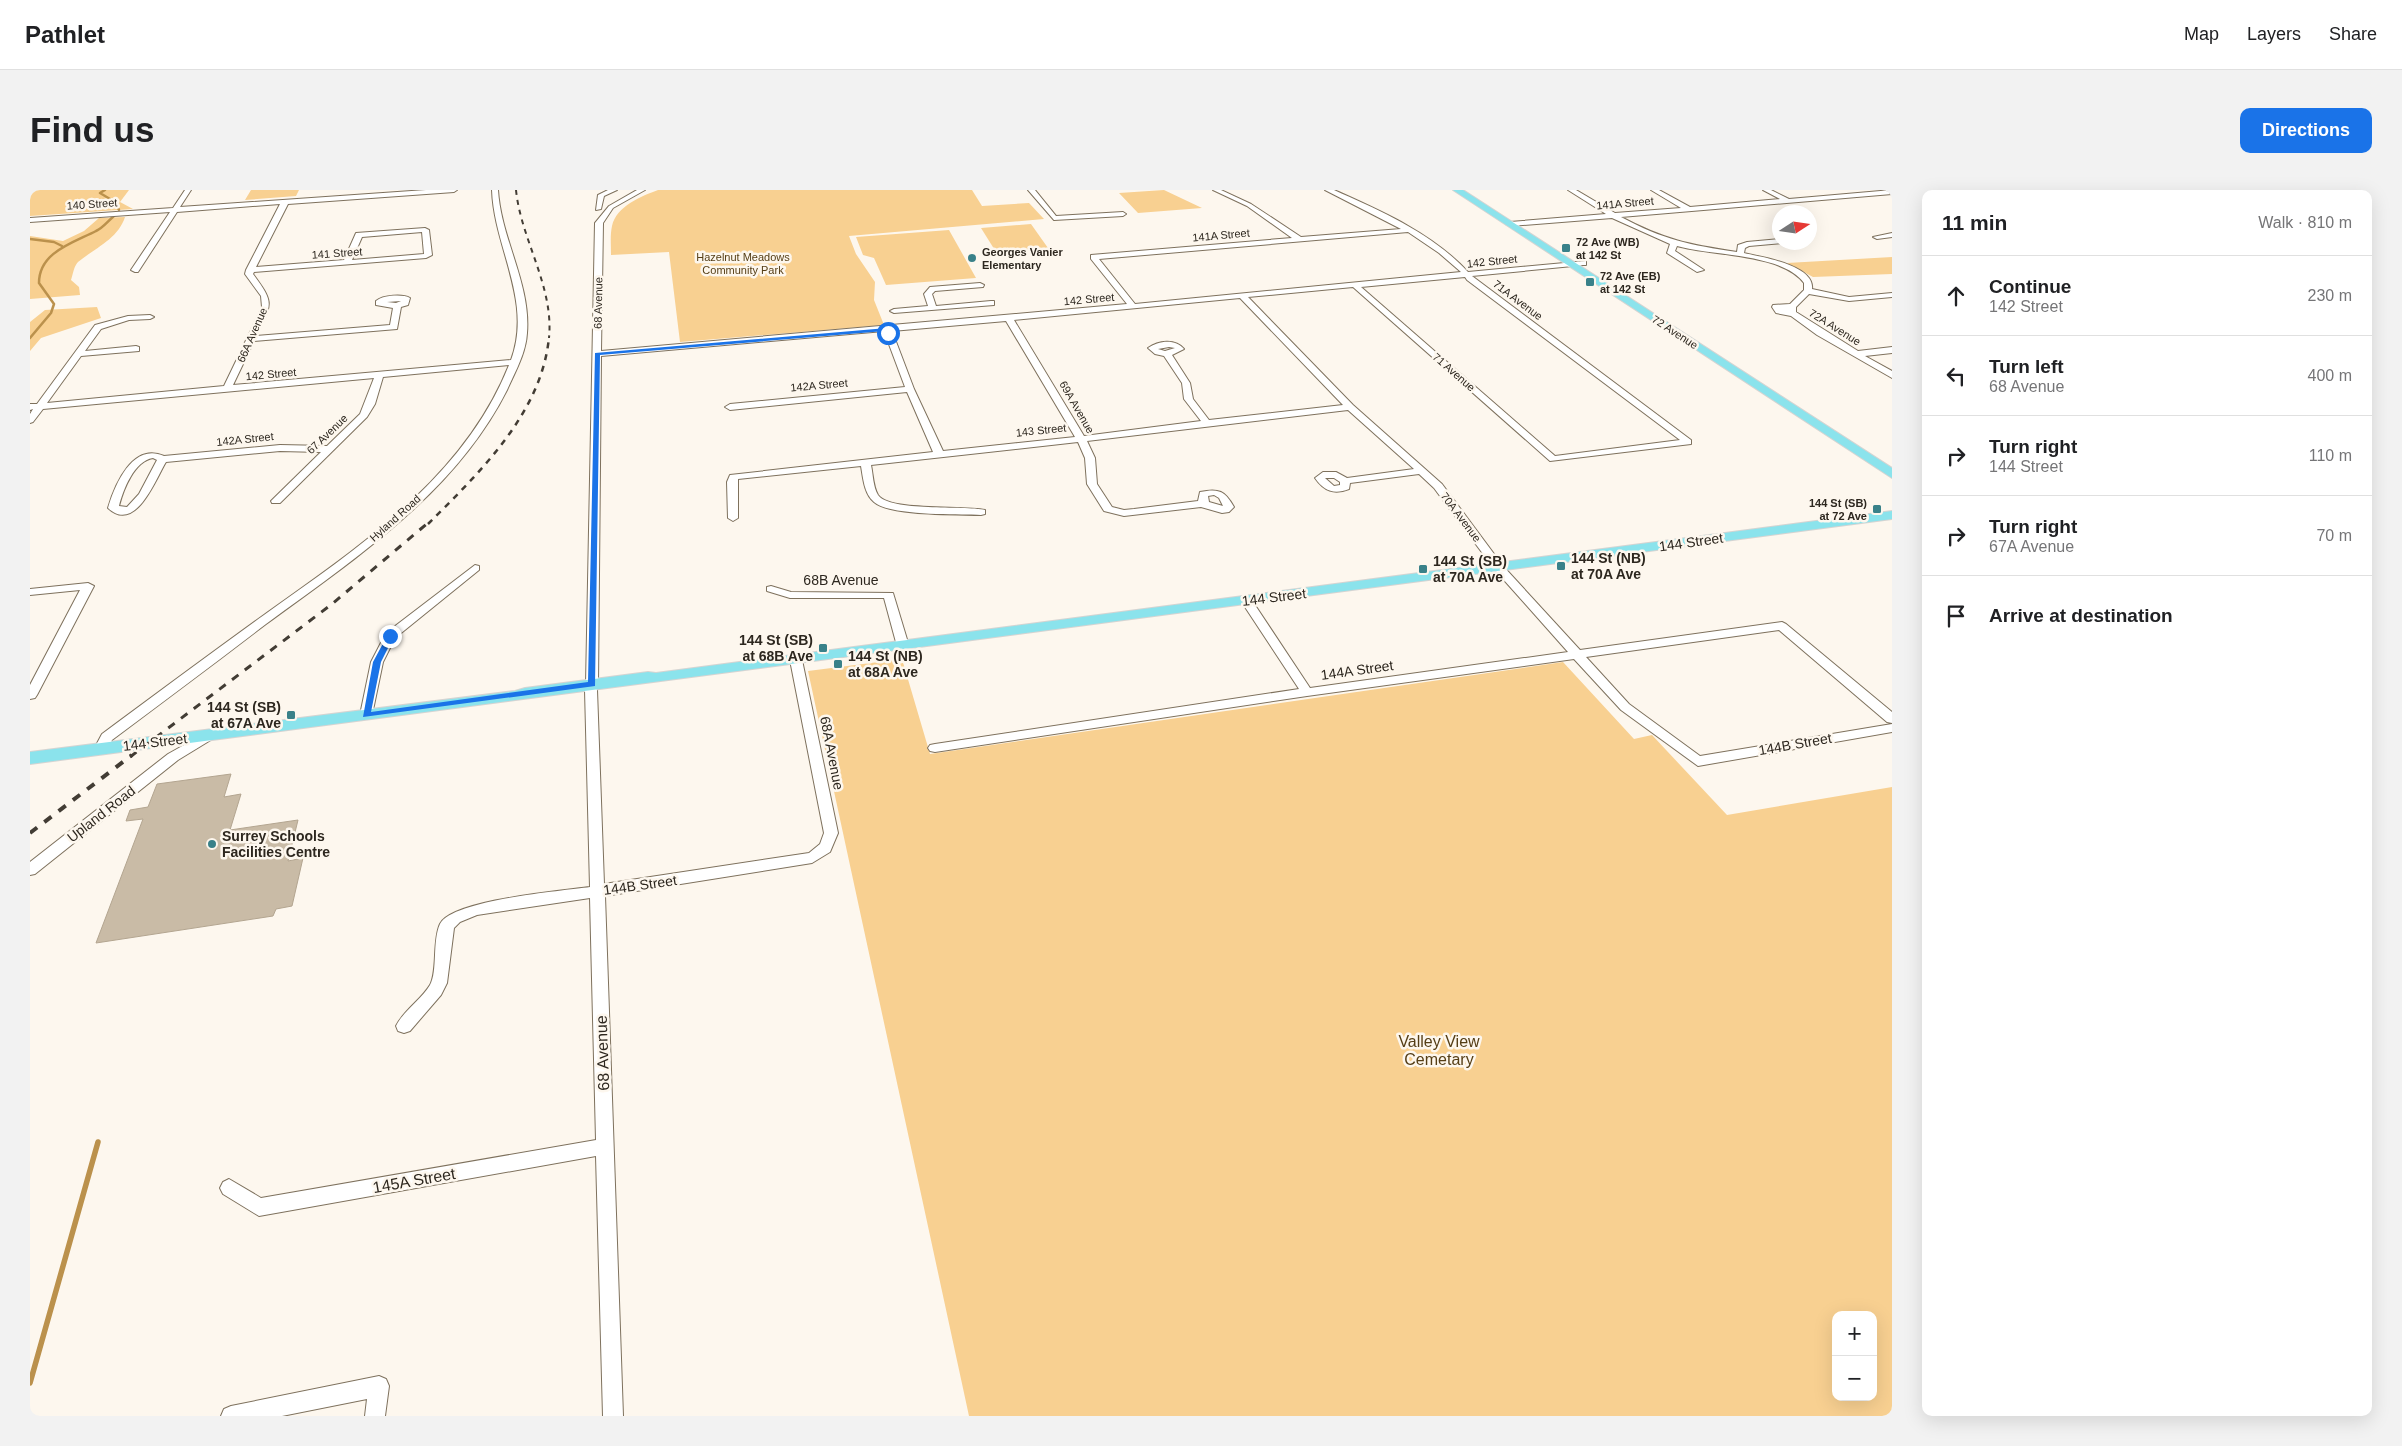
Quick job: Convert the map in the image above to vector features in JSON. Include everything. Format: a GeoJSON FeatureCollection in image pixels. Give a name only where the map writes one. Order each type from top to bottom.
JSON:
{"type":"FeatureCollection","features":[{"type":"Feature","properties":{"kind":"main road","name":"72 Avenue"},"geometry":{"type":"LineString","coordinates":[[1457,190],[1516,224]]}},
{"type":"Feature","properties":{"kind":"main road","name":"72 Avenue"},"geometry":{"type":"LineString","coordinates":[[1470,190],[1516,224],[1892,474]]}},
{"type":"Feature","properties":{"kind":"main road","name":"72 Avenue"},"geometry":{"type":"LineString","coordinates":[[1577,264],[1892,464]]}},
{"type":"Feature","properties":{"kind":"main road","name":"144 Street"},"geometry":{"type":"LineString","coordinates":[[30,758],[517,696],[524,698],[591,687],[649,682],[656,678],[1892,515]]}},
{"type":"Feature","properties":{"kind":"street"},"geometry":{"type":"LineString","coordinates":[[135,270],[188,190]]}},
{"type":"Feature","properties":{"kind":"street","name":"140 Street"},"geometry":{"type":"LineString","coordinates":[[30,220],[454,190]]}},
{"type":"Feature","properties":{"kind":"street","name":"Hyland Road"},"geometry":{"type":"LineString","coordinates":[[101,749],[107,737],[354,554],[417,500],[448,468],[478,431],[499,397],[522,340],[523,311],[497,210],[495,190]]}},
{"type":"Feature","properties":{"kind":"street"},"geometry":{"type":"LineString","coordinates":[[598,209],[600,194],[614,190]]}},
{"type":"Feature","properties":{"kind":"street","name":"68 Avenue"},"geometry":{"type":"LineString","coordinates":[[618,190],[638,192]]}},
{"type":"Feature","properties":{"kind":"street"},"geometry":{"type":"LineString","coordinates":[[1031,190],[1052,216],[1057,218],[1123,214]]}},
{"type":"Feature","properties":{"kind":"street"},"geometry":{"type":"LineString","coordinates":[[1216,190],[1249,205],[1300,240]]}},
{"type":"Feature","properties":{"kind":"street","name":"71A Avenue"},"geometry":{"type":"LineString","coordinates":[[1328,190],[1409,230],[1465,270],[1467,275],[1688,442],[1553,458]]}},
{"type":"Feature","properties":{"kind":"street","name":"72A Avenue"},"geometry":{"type":"LineString","coordinates":[[1571,190],[1616,216],[1674,244],[1740,254],[1771,261],[1790,270],[1806,280],[1809,285],[1808,291],[1793,310],[1815,330],[1892,375]]}},
{"type":"Feature","properties":{"kind":"street"},"geometry":{"type":"LineString","coordinates":[[1654,190],[1689,209]]}},
{"type":"Feature","properties":{"kind":"street"},"geometry":{"type":"LineString","coordinates":[[1766,190],[1788,201]]}},
{"type":"Feature","properties":{"kind":"street","name":"68 Avenue"},"geometry":{"type":"LineString","coordinates":[[613,1416],[591,687],[599,223],[608,211],[638,192]]}},
{"type":"Feature","properties":{"kind":"street","name":"141A Street"},"geometry":{"type":"LineString","coordinates":[[1516,224],[1891,193]]}},
{"type":"Feature","properties":{"kind":"street"},"geometry":{"type":"LineString","coordinates":[[250,270],[285,202]]}},
{"type":"Feature","properties":{"kind":"street","name":"141 Street"},"geometry":{"type":"LineString","coordinates":[[250,270],[346,264],[426,256],[428,254],[425,230],[359,235],[346,264]]}},
{"type":"Feature","properties":{"kind":"street","name":"141A Street"},"geometry":{"type":"LineString","coordinates":[[1133,306],[1094,257],[1409,230]]}},
{"type":"Feature","properties":{"kind":"street"},"geometry":{"type":"LineString","coordinates":[[1877,237],[1892,235]]}},
{"type":"Feature","properties":{"kind":"street"},"geometry":{"type":"LineString","coordinates":[[1740,254],[1742,247],[1748,244],[1772,241]]}},
{"type":"Feature","properties":{"kind":"street"},"geometry":{"type":"LineString","coordinates":[[1674,244],[1671,249],[1672,253],[1700,270]]}},
{"type":"Feature","properties":{"kind":"street","name":"142 Street"},"geometry":{"type":"LineString","coordinates":[[597,354],[1009,318],[1577,264]]}},
{"type":"Feature","properties":{"kind":"street","name":"66A Avenue"},"geometry":{"type":"LineString","coordinates":[[227,389],[266,307],[265,296],[249,276],[250,270]]}},
{"type":"Feature","properties":{"kind":"street"},"geometry":{"type":"LineString","coordinates":[[932,307],[928,294],[933,289],[980,285]]}},
{"type":"Feature","properties":{"kind":"street","name":"71 Avenue"},"geometry":{"type":"LineString","coordinates":[[1355,286],[1553,458]]}},
{"type":"Feature","properties":{"kind":"street"},"geometry":{"type":"LineString","coordinates":[[1808,291],[1849,299],[1892,295]]}},
{"type":"Feature","properties":{"kind":"street","name":"70A Avenue"},"geometry":{"type":"LineString","coordinates":[[1242,296],[1350,408],[1423,470],[1445,494],[1499,568],[1625,708],[1698,760]]}},
{"type":"Feature","properties":{"kind":"street"},"geometry":{"type":"LineString","coordinates":[[894,312],[932,307],[946,309],[991,303]]}},
{"type":"Feature","properties":{"kind":"street"},"geometry":{"type":"LineString","coordinates":[[251,338],[394,327],[397,306]]}},
{"type":"Feature","properties":{"kind":"street"},"geometry":{"type":"LineString","coordinates":[[946,309],[952,323]]}},
{"type":"Feature","properties":{"kind":"street"},"geometry":{"type":"LineString","coordinates":[[30,420],[100,326],[128,318],[150,317]]}},
{"type":"Feature","properties":{"kind":"street","name":"69A Avenue"},"geometry":{"type":"LineString","coordinates":[[1009,318],[1081,439],[1090,458],[1092,484],[1104,505],[1112,510],[1136,512],[1204,503]]}},
{"type":"Feature","properties":{"kind":"street"},"geometry":{"type":"LineString","coordinates":[[887,329],[910,389],[940,454]]}},
{"type":"Feature","properties":{"kind":"street"},"geometry":{"type":"LineString","coordinates":[[78,354],[136,349]]}},
{"type":"Feature","properties":{"kind":"street"},"geometry":{"type":"LineString","coordinates":[[1857,354],[1892,350]]}},
{"type":"Feature","properties":{"kind":"street"},"geometry":{"type":"LineString","coordinates":[[1166,353],[1186,382],[1189,399],[1207,422]]}},
{"type":"Feature","properties":{"kind":"street","name":"142 Street"},"geometry":{"type":"LineString","coordinates":[[30,406],[514,362]]}},
{"type":"Feature","properties":{"kind":"street","name":"67 Avenue"},"geometry":{"type":"LineString","coordinates":[[276,500],[364,415],[370,404],[379,375]]}},
{"type":"Feature","properties":{"kind":"street","name":"142A Street"},"geometry":{"type":"LineString","coordinates":[[730,407],[910,389]]}},
{"type":"Feature","properties":{"kind":"street","name":"143 Street"},"geometry":{"type":"LineString","coordinates":[[733,518],[732,482],[734,477],[1148,432],[1207,422],[1350,408]]}},
{"type":"Feature","properties":{"kind":"street","name":"142A Street"},"geometry":{"type":"LineString","coordinates":[[163,459],[137,504],[125,510],[113,508],[136,462],[150,456],[163,459],[280,448],[329,449]]}},
{"type":"Feature","properties":{"kind":"street"},"geometry":{"type":"LineString","coordinates":[[866,462],[874,497],[886,506],[981,512]]}},
{"type":"Feature","properties":{"kind":"street"},"geometry":{"type":"LineString","coordinates":[[1345,481],[1423,470]]}},
{"type":"Feature","properties":{"kind":"street"},"geometry":{"type":"LineString","coordinates":[[366,715],[377,662],[390,636],[475,568]]}},
{"type":"Feature","properties":{"kind":"street"},"geometry":{"type":"LineString","coordinates":[[30,592],[88,586],[31,694]]}},
{"type":"Feature","properties":{"kind":"street","name":"68B Avenue"},"geometry":{"type":"LineString","coordinates":[[771,589],[790,595],[889,595],[903,646]]}},
{"type":"Feature","properties":{"kind":"street"},"geometry":{"type":"LineString","coordinates":[[1247,601],[1307,692]]}},
{"type":"Feature","properties":{"kind":"street","name":"144A Street"},"geometry":{"type":"LineString","coordinates":[[935,748],[1307,692],[1782,626],[1892,720]]}},
{"type":"Feature","properties":{"kind":"street","name":"68A Avenue"},"geometry":{"type":"LineString","coordinates":[[796,660],[831,833],[828,847],[824,851]]}},
{"type":"Feature","properties":{"kind":"street","name":"144B Street"},"geometry":{"type":"LineString","coordinates":[[1698,760],[1892,728]]}},
{"type":"Feature","properties":{"kind":"street","name":"Upland Road"},"geometry":{"type":"LineString","coordinates":[[30,870],[173,757],[209,735]]}},
{"type":"Feature","properties":{"kind":"street"},"geometry":{"type":"LineString","coordinates":[[169,740],[175,746],[173,757]]}},
{"type":"Feature","properties":{"kind":"street","name":"144B Street"},"geometry":{"type":"LineString","coordinates":[[404,1026],[430,998],[438,983],[445,931],[448,924],[455,918],[475,910],[812,858],[824,851]]}},
{"type":"Feature","properties":{"kind":"street","name":"145A Street"},"geometry":{"type":"LineString","coordinates":[[229,1188],[259,1207],[605,1146]]}},
{"type":"Feature","properties":{"kind":"street"},"geometry":{"type":"LineString","coordinates":[[231,1416],[378,1386],[375,1416]]}},
{"type":"Feature","properties":{"kind":"green space"},"geometry":{"type":"Polygon","coordinates":[[[30,190],[129,190],[120,202],[133,209],[30,216],[30,190]]]}},
{"type":"Feature","properties":{"kind":"green space"},"geometry":{"type":"Polygon","coordinates":[[[251,190],[299,190],[296,196],[245,200],[251,190]]]}},
{"type":"Feature","properties":{"kind":"green space","name":"Hazelnut Meadows Community Park"},"geometry":{"type":"Polygon","coordinates":[[[658,190],[972,190],[982,206],[1029,203],[1044,219],[849,236],[856,254],[875,282],[874,300],[884,325],[680,342],[669,252],[611,255],[611,236],[614,219],[630,203],[658,190]]]}},
{"type":"Feature","properties":{"kind":"green space"},"geometry":{"type":"Polygon","coordinates":[[[1164,190],[1202,208],[1138,213],[1119,193],[1164,190]]]}},
{"type":"Feature","properties":{"kind":"green space"},"geometry":{"type":"Polygon","coordinates":[[[125,217],[122,225],[112,237],[78,262],[71,280],[79,287],[80,295],[30,299],[30,236],[63,241],[84,231],[99,218],[125,217]]]}},
{"type":"Feature","properties":{"kind":"green space"},"geometry":{"type":"Polygon","coordinates":[[[1031,224],[1048,248],[996,252],[981,228],[1031,224]]]}},
{"type":"Feature","properties":{"kind":"green space"},"geometry":{"type":"Polygon","coordinates":[[[949,230],[976,278],[886,285],[874,258],[863,255],[856,237],[949,230]]]}},
{"type":"Feature","properties":{"kind":"green space"},"geometry":{"type":"Polygon","coordinates":[[[1892,257],[1892,274],[1813,277],[1787,263],[1892,257]]]}},
{"type":"Feature","properties":{"kind":"green space"},"geometry":{"type":"Polygon","coordinates":[[[97,307],[101,318],[41,338],[30,351],[30,322],[45,310],[97,307]]]}},
{"type":"Feature","properties":{"kind":"green space","name":"Valley View Cemetary"},"geometry":{"type":"Polygon","coordinates":[[[902,659],[930,754],[1563,662],[1634,739],[1652,735],[1727,815],[1892,787],[1892,1416],[969,1416],[808,671],[902,659]]]}},
{"type":"Feature","properties":{"kind":"building","name":"Surrey Schools Facilities Centre"},"geometry":{"type":"Polygon","coordinates":[[[231,774],[224,797],[241,794],[230,830],[298,820],[288,861],[303,858],[292,906],[276,909],[273,916],[96,943],[143,819],[126,821],[130,810],[148,807],[157,784],[231,774]]]}},
{"type":"Feature","properties":{"kind":"waterway"},"geometry":{"type":"LineString","coordinates":[[105,190],[100,193],[115,202],[119,210]]}},
{"type":"Feature","properties":{"kind":"waterway"},"geometry":{"type":"LineString","coordinates":[[30,338],[51,313],[54,304],[39,283],[45,263],[59,250],[99,230],[114,216]]}},
{"type":"Feature","properties":{"kind":"waterway"},"geometry":{"type":"LineString","coordinates":[[30,239],[54,242],[62,246]]}},
{"type":"Feature","properties":{"kind":"waterway"},"geometry":{"type":"LineString","coordinates":[[30,1383],[98,1142]]}},
{"type":"Feature","properties":{"kind":"railway"},"geometry":{"type":"LineString","coordinates":[[516,190],[524,227],[547,300],[549,337]]}},
{"type":"Feature","properties":{"kind":"railway"},"geometry":{"type":"LineString","coordinates":[[428,524],[487,462],[521,416],[534,391],[544,365],[549,337]]}},
{"type":"Feature","properties":{"kind":"railway"},"geometry":{"type":"LineString","coordinates":[[130,757],[332,604],[429,522]]}},
{"type":"Feature","properties":{"kind":"railway"},"geometry":{"type":"LineString","coordinates":[[30,833],[132,755]]}},
{"type":"Feature","properties":{"kind":"place","name":"72 Ave (WB) at 142 St"},"geometry":{"type":"Point","coordinates":[1566,248]}},
{"type":"Feature","properties":{"kind":"place","name":"Georges Vanier Elementary"},"geometry":{"type":"Point","coordinates":[972,258]}},
{"type":"Feature","properties":{"kind":"place","name":"72 Ave (EB) at 142 St"},"geometry":{"type":"Point","coordinates":[1590,282]}},
{"type":"Feature","properties":{"kind":"place","name":"144 St (SB) at 72 Ave"},"geometry":{"type":"Point","coordinates":[1877,509]}},
{"type":"Feature","properties":{"kind":"place","name":"144 St (NB) at 70A Ave"},"geometry":{"type":"Point","coordinates":[1561,566]}},
{"type":"Feature","properties":{"kind":"place","name":"144 St (SB) at 70A Ave"},"geometry":{"type":"Point","coordinates":[1423,569]}},
{"type":"Feature","properties":{"kind":"place","name":"144 St (SB) at 68B Ave"},"geometry":{"type":"Point","coordinates":[823,648]}},
{"type":"Feature","properties":{"kind":"place","name":"144 St (NB) at 68A Ave"},"geometry":{"type":"Point","coordinates":[838,664]}},
{"type":"Feature","properties":{"kind":"place","name":"144 St (SB) at 67A Ave"},"geometry":{"type":"Point","coordinates":[291,715]}},
{"type":"Feature","properties":{"kind":"place","name":"Surrey Schools Facilities Centre"},"geometry":{"type":"Point","coordinates":[212,844]}},
{"type":"Feature","properties":{"kind":"route"},"geometry":{"type":"LineString","coordinates":[[390,636],[377,662],[366,715],[517,696],[525,693],[592,684],[597,354],[887,329],[888,333]]}}]}
